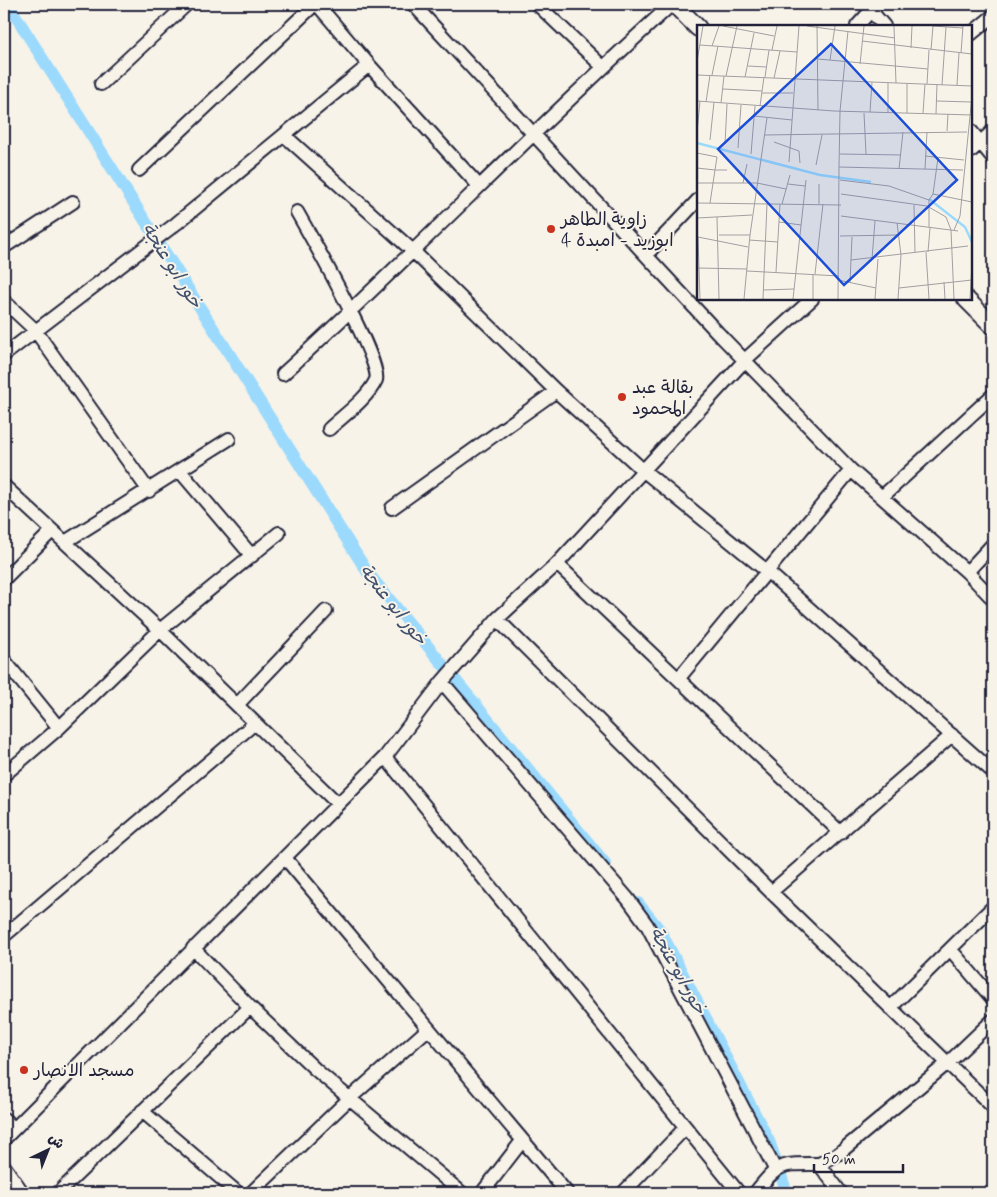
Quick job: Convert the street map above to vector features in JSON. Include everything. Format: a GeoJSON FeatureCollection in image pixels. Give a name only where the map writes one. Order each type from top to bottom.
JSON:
{"type":"FeatureCollection","features":[{"type":"Feature","properties":{"kind":"street"},"geometry":{"type":"LineString","coordinates":[[101,84],[187,4]]}},
{"type":"Feature","properties":{"kind":"street"},"geometry":{"type":"LineString","coordinates":[[139,170],[316,4],[479,186]]}},
{"type":"Feature","properties":{"kind":"street"},"geometry":{"type":"LineString","coordinates":[[413,4],[718,333],[851,470],[967,572],[993,600]]}},
{"type":"Feature","properties":{"kind":"street"},"geometry":{"type":"LineString","coordinates":[[537,4],[603,67]]}},
{"type":"Feature","properties":{"kind":"street"},"geometry":{"type":"LineString","coordinates":[[283,374],[414,252],[533,133],[673,4],[697,27]]}},
{"type":"Feature","properties":{"kind":"street"},"geometry":{"type":"LineString","coordinates":[[858,25],[874,8],[883,25]]}},
{"type":"Feature","properties":{"kind":"street"},"geometry":{"type":"LineString","coordinates":[[972,33],[993,16]]}},
{"type":"Feature","properties":{"kind":"street"},"geometry":{"type":"LineString","coordinates":[[4,355],[177,223],[369,65]]}},
{"type":"Feature","properties":{"kind":"street"},"geometry":{"type":"LineString","coordinates":[[993,131],[975,147],[993,158]]}},
{"type":"Feature","properties":{"kind":"street"},"geometry":{"type":"LineString","coordinates":[[285,136],[414,252],[556,391],[644,471],[768,572],[993,772]]}},
{"type":"Feature","properties":{"kind":"street"},"geometry":{"type":"LineString","coordinates":[[646,255],[697,201]]}},
{"type":"Feature","properties":{"kind":"street"},"geometry":{"type":"LineString","coordinates":[[4,247],[73,202]]}},
{"type":"Feature","properties":{"kind":"street"},"geometry":{"type":"LineString","coordinates":[[298,212],[350,312],[375,366],[376,378],[368,391],[329,429]]}},
{"type":"Feature","properties":{"kind":"street"},"geometry":{"type":"LineString","coordinates":[[4,1139],[193,948],[286,859],[385,757],[442,682],[498,619],[557,564],[746,360],[811,300]]}},
{"type":"Feature","properties":{"kind":"street"},"geometry":{"type":"LineString","coordinates":[[967,300],[993,326]]}},
{"type":"Feature","properties":{"kind":"street"},"geometry":{"type":"LineString","coordinates":[[4,301],[35,330],[149,491]]}},
{"type":"Feature","properties":{"kind":"street"},"geometry":{"type":"LineString","coordinates":[[392,508],[556,391]]}},
{"type":"Feature","properties":{"kind":"street"},"geometry":{"type":"LineString","coordinates":[[882,496],[993,395]]}},
{"type":"Feature","properties":{"kind":"street"},"geometry":{"type":"LineString","coordinates":[[65,542],[229,439]]}},
{"type":"Feature","properties":{"kind":"street"},"geometry":{"type":"LineString","coordinates":[[679,678],[851,470]]}},
{"type":"Feature","properties":{"kind":"street"},"geometry":{"type":"LineString","coordinates":[[180,471],[252,556]]}},
{"type":"Feature","properties":{"kind":"street"},"geometry":{"type":"LineString","coordinates":[[4,486],[160,630],[338,804]]}},
{"type":"Feature","properties":{"kind":"street"},"geometry":{"type":"LineString","coordinates":[[4,579],[52,531]]}},
{"type":"Feature","properties":{"kind":"street"},"geometry":{"type":"LineString","coordinates":[[4,775],[59,728],[160,630],[279,533]]}},
{"type":"Feature","properties":{"kind":"street"},"geometry":{"type":"LineString","coordinates":[[967,572],[993,544]]}},
{"type":"Feature","properties":{"kind":"street"},"geometry":{"type":"LineString","coordinates":[[557,564],[841,833]]}},
{"type":"Feature","properties":{"kind":"street"},"geometry":{"type":"LineString","coordinates":[[238,705],[326,611]]}},
{"type":"Feature","properties":{"kind":"street"},"geometry":{"type":"LineString","coordinates":[[498,619],[771,892],[890,1008],[949,1062],[993,1107]]}},
{"type":"Feature","properties":{"kind":"street"},"geometry":{"type":"LineString","coordinates":[[4,660],[59,728]]}},
{"type":"Feature","properties":{"kind":"street"},"geometry":{"type":"LineString","coordinates":[[442,682],[643,919],[775,1169]]}},
{"type":"Feature","properties":{"kind":"street"},"geometry":{"type":"LineString","coordinates":[[4,936],[255,723]]}},
{"type":"Feature","properties":{"kind":"street"},"geometry":{"type":"LineString","coordinates":[[771,892],[952,735]]}},
{"type":"Feature","properties":{"kind":"street"},"geometry":{"type":"LineString","coordinates":[[385,757],[739,1193]]}},
{"type":"Feature","properties":{"kind":"street"},"geometry":{"type":"LineString","coordinates":[[286,859],[567,1193]]}},
{"type":"Feature","properties":{"kind":"street"},"geometry":{"type":"LineString","coordinates":[[890,1008],[993,907]]}},
{"type":"Feature","properties":{"kind":"street"},"geometry":{"type":"LineString","coordinates":[[193,948],[250,1007],[349,1099],[462,1193]]}},
{"type":"Feature","properties":{"kind":"street"},"geometry":{"type":"LineString","coordinates":[[950,949],[993,999]]}},
{"type":"Feature","properties":{"kind":"street"},"geometry":{"type":"LineString","coordinates":[[58,1193],[250,1007]]}},
{"type":"Feature","properties":{"kind":"street"},"geometry":{"type":"LineString","coordinates":[[755,1193],[775,1169],[788,1164],[819,1164],[838,1154],[949,1062],[993,1020]]}},
{"type":"Feature","properties":{"kind":"street"},"geometry":{"type":"LineString","coordinates":[[251,1193],[349,1099],[428,1029]]}},
{"type":"Feature","properties":{"kind":"street"},"geometry":{"type":"LineString","coordinates":[[142,1111],[238,1193]]}},
{"type":"Feature","properties":{"kind":"street"},"geometry":{"type":"LineString","coordinates":[[4,1119],[14,1130]]}},
{"type":"Feature","properties":{"kind":"street"},"geometry":{"type":"LineString","coordinates":[[623,1193],[685,1128]]}},
{"type":"Feature","properties":{"kind":"street"},"geometry":{"type":"LineString","coordinates":[[482,1193],[522,1141]]}},
{"type":"Feature","properties":{"kind":"street"},"geometry":{"type":"LineString","coordinates":[[819,1164],[841,1193]]}},
{"type":"Feature","properties":{"kind":"street"},"geometry":{"type":"LineString","coordinates":[[4,1166],[22,1193]]}},
{"type":"Feature","properties":{"kind":"waterway","name":"خور ابو عنجة"},"geometry":{"type":"LineString","coordinates":[[8,4],[368,573],[605,863]]}},
{"type":"Feature","properties":{"kind":"waterway","name":"خور ابو عنجة"},"geometry":{"type":"LineString","coordinates":[[638,903],[660,930],[769,1141],[787,1193]]}},
{"type":"Feature","properties":{"kind":"place","name":"زاوية الطاهر ابوزيد - امبدة 4"},"geometry":{"type":"Point","coordinates":[551,229]}},
{"type":"Feature","properties":{"kind":"place","name":"بقالة عبد المحمود"},"geometry":{"type":"Point","coordinates":[622,397]}},
{"type":"Feature","properties":{"kind":"place","name":"مسجد الانصار"},"geometry":{"type":"Point","coordinates":[24,1070]}}]}
